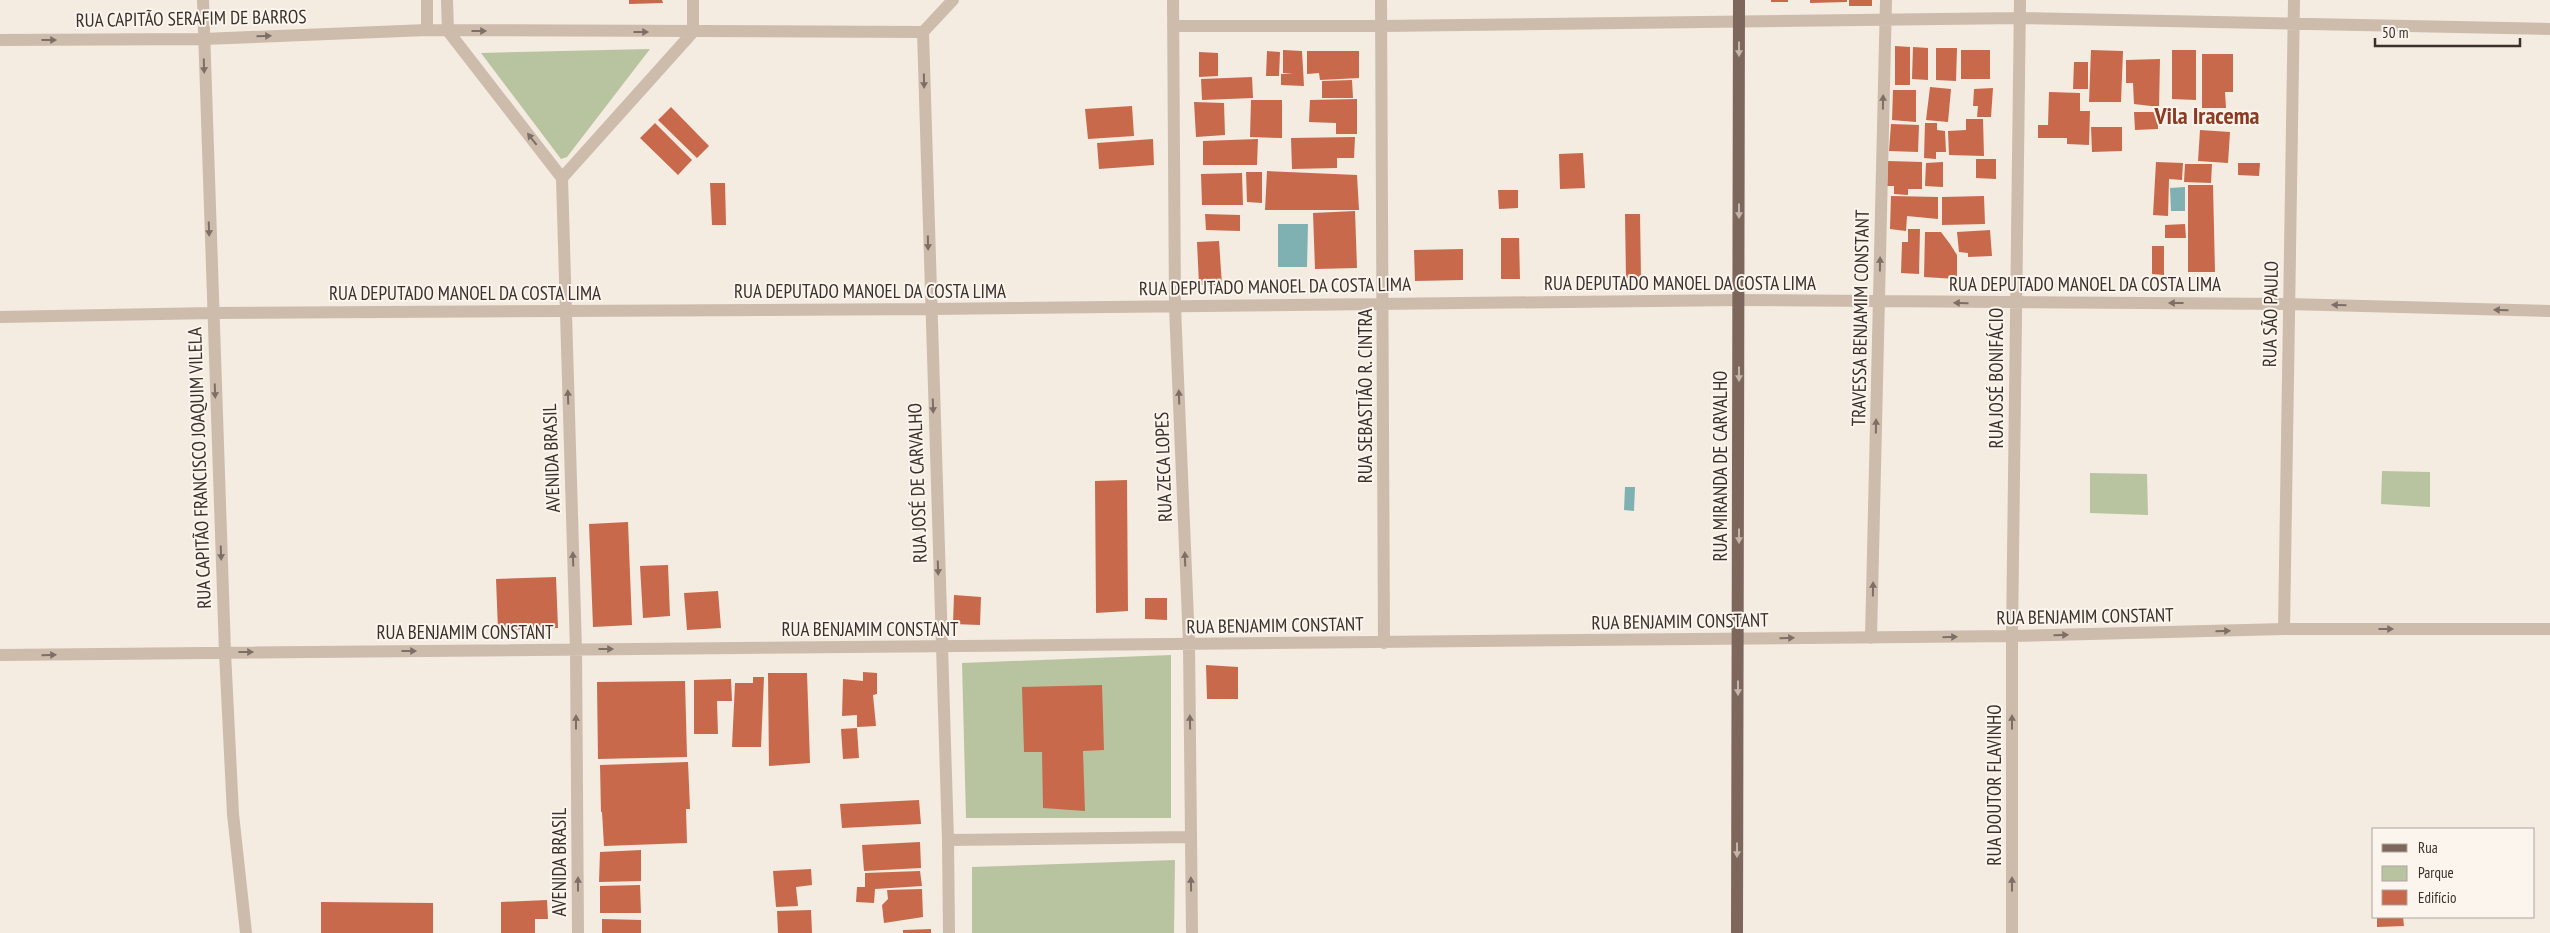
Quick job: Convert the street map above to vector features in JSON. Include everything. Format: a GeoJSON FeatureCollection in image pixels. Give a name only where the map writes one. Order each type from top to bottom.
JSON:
{"type":"FeatureCollection","features":[{"type":"Feature","properties":{"kind":"main road","name":"RUA MIRANDA DE CARVALHO"},"geometry":{"type":"LineString","coordinates":[[1737,933],[1739,0]]}},
{"type":"Feature","properties":{"kind":"street","name":"RUA CAPITÃO FRANCISCO JOAQUIM VILELA"},"geometry":{"type":"LineString","coordinates":[[203,0],[212,313],[225,652],[233,814],[246,933]]}},
{"type":"Feature","properties":{"kind":"street"},"geometry":{"type":"LineString","coordinates":[[426,0],[427,30]]}},
{"type":"Feature","properties":{"kind":"street"},"geometry":{"type":"LineString","coordinates":[[448,0],[448,31],[562,178],[693,32],[693,0]]}},
{"type":"Feature","properties":{"kind":"street"},"geometry":{"type":"LineString","coordinates":[[923,32],[953,0]]}},
{"type":"Feature","properties":{"kind":"street","name":"RUA ZECA LOPES"},"geometry":{"type":"LineString","coordinates":[[1173,0],[1175,307],[1189,644],[1192,933]]}},
{"type":"Feature","properties":{"kind":"street","name":"RUA SEBASTIÃO R. CINTRA"},"geometry":{"type":"LineString","coordinates":[[1381,0],[1384,303],[1384,643]]}},
{"type":"Feature","properties":{"kind":"street","name":"TRAVESSA BENJAMIM CONSTANT"},"geometry":{"type":"LineString","coordinates":[[1872,638],[1886,0]]}},
{"type":"Feature","properties":{"kind":"street","name":"RUA JOSÉ BONIFÁCIO"},"geometry":{"type":"LineString","coordinates":[[2012,636],[2020,0]]}},
{"type":"Feature","properties":{"kind":"street","name":"RUA SÃO PAULO"},"geometry":{"type":"LineString","coordinates":[[2284,630],[2294,0]]}},
{"type":"Feature","properties":{"kind":"street"},"geometry":{"type":"LineString","coordinates":[[1173,26],[1739,23],[2020,18],[2294,22],[2550,29]]}},
{"type":"Feature","properties":{"kind":"street","name":"RUA CAPITÃO SERAFIM DE BARROS"},"geometry":{"type":"LineString","coordinates":[[0,40],[203,39],[427,30],[923,32]]}},
{"type":"Feature","properties":{"kind":"street","name":"RUA JOSÉ DE CARVALHO"},"geometry":{"type":"LineString","coordinates":[[923,32],[930,309],[948,840],[948,933]]}},
{"type":"Feature","properties":{"kind":"street","name":"AVENIDA BRASIL"},"geometry":{"type":"LineString","coordinates":[[562,178],[576,650],[578,933]]}},
{"type":"Feature","properties":{"kind":"street","name":"RUA DEPUTADO MANOEL DA COSTA LIMA"},"geometry":{"type":"LineString","coordinates":[[0,317],[212,313],[1175,307],[1739,300],[2288,304],[2550,311]]}},
{"type":"Feature","properties":{"kind":"street","name":"RUA BENJAMIM CONSTANT"},"geometry":{"type":"LineString","coordinates":[[0,655],[1384,643],[2012,636],[2284,630],[2550,629]]}},
{"type":"Feature","properties":{"kind":"street","name":"RUA DOUTOR FLAVINHO"},"geometry":{"type":"LineString","coordinates":[[2012,636],[2012,933]]}},
{"type":"Feature","properties":{"kind":"street"},"geometry":{"type":"LineString","coordinates":[[948,840],[1190,837]]}},
{"type":"Feature","properties":{"kind":"green space"},"geometry":{"type":"Polygon","coordinates":[[[650,49],[567,157],[561,159],[481,53],[650,49]]]}},
{"type":"Feature","properties":{"kind":"green space"},"geometry":{"type":"Polygon","coordinates":[[[2382,471],[2430,472],[2430,507],[2381,504],[2382,471]]]}},
{"type":"Feature","properties":{"kind":"green space"},"geometry":{"type":"Polygon","coordinates":[[[2090,473],[2147,474],[2148,515],[2090,513],[2090,473]]]}},
{"type":"Feature","properties":{"kind":"green space"},"geometry":{"type":"Polygon","coordinates":[[[1171,655],[1171,818],[966,818],[962,663],[1171,655]]]}},
{"type":"Feature","properties":{"kind":"green space"},"geometry":{"type":"Polygon","coordinates":[[[1175,860],[1174,933],[972,933],[972,867],[1175,860]]]}},
{"type":"Feature","properties":{"kind":"water"},"geometry":{"type":"Polygon","coordinates":[[[2185,187],[2185,211],[2171,211],[2170,188],[2185,187]]]}},
{"type":"Feature","properties":{"kind":"water"},"geometry":{"type":"Polygon","coordinates":[[[1278,224],[1308,224],[1307,267],[1278,267],[1278,224]]]}},
{"type":"Feature","properties":{"kind":"water"},"geometry":{"type":"Polygon","coordinates":[[[1625,487],[1635,487],[1634,511],[1624,510],[1625,487]]]}},
{"type":"Feature","properties":{"kind":"building"},"geometry":{"type":"Polygon","coordinates":[[[629,0],[662,0],[663,3],[629,4],[629,0]]]}},
{"type":"Feature","properties":{"kind":"building"},"geometry":{"type":"Polygon","coordinates":[[[1771,0],[1788,0],[1788,2],[1771,2],[1771,0]]]}},
{"type":"Feature","properties":{"kind":"building"},"geometry":{"type":"Polygon","coordinates":[[[1810,0],[1847,0],[1847,2],[1810,3],[1810,0]]]}},
{"type":"Feature","properties":{"kind":"building"},"geometry":{"type":"Polygon","coordinates":[[[1849,0],[1872,0],[1872,6],[1849,6],[1849,0]]]}},
{"type":"Feature","properties":{"kind":"building"},"geometry":{"type":"Polygon","coordinates":[[[1895,46],[1910,47],[1910,85],[1895,85],[1895,46]]]}},
{"type":"Feature","properties":{"kind":"building"},"geometry":{"type":"Polygon","coordinates":[[[1913,47],[1928,48],[1928,80],[1912,79],[1913,47]]]}},
{"type":"Feature","properties":{"kind":"building"},"geometry":{"type":"Polygon","coordinates":[[[1936,48],[1957,48],[1956,81],[1936,80],[1936,48]]]}},
{"type":"Feature","properties":{"kind":"building"},"geometry":{"type":"Polygon","coordinates":[[[1283,50],[1302,51],[1304,86],[1281,85],[1281,74],[1293,74],[1283,73],[1283,50]]]}},
{"type":"Feature","properties":{"kind":"building"},"geometry":{"type":"Polygon","coordinates":[[[1961,50],[1990,50],[1990,79],[1961,79],[1961,50]]]}},
{"type":"Feature","properties":{"kind":"building"},"geometry":{"type":"Polygon","coordinates":[[[2091,50],[2123,51],[2121,102],[2089,102],[2091,50]]]}},
{"type":"Feature","properties":{"kind":"building"},"geometry":{"type":"Polygon","coordinates":[[[2172,50],[2196,50],[2196,100],[2172,99],[2172,50]]]}},
{"type":"Feature","properties":{"kind":"building"},"geometry":{"type":"Polygon","coordinates":[[[1267,51],[1280,52],[1279,76],[1266,76],[1267,51]]]}},
{"type":"Feature","properties":{"kind":"building"},"geometry":{"type":"Polygon","coordinates":[[[1307,51],[1359,51],[1359,78],[1320,80],[1319,73],[1307,74],[1307,51]]]}},
{"type":"Feature","properties":{"kind":"building"},"geometry":{"type":"Polygon","coordinates":[[[1199,52],[1218,53],[1218,76],[1199,77],[1199,52]]]}},
{"type":"Feature","properties":{"kind":"building"},"geometry":{"type":"Polygon","coordinates":[[[2202,54],[2233,54],[2233,92],[2225,92],[2226,108],[2202,108],[2202,54]]]}},
{"type":"Feature","properties":{"kind":"building"},"geometry":{"type":"Polygon","coordinates":[[[2160,59],[2159,107],[2134,104],[2133,83],[2126,83],[2126,60],[2160,59]]]}},
{"type":"Feature","properties":{"kind":"building"},"geometry":{"type":"Polygon","coordinates":[[[2074,62],[2088,62],[2088,89],[2073,89],[2074,62]]]}},
{"type":"Feature","properties":{"kind":"building"},"geometry":{"type":"Polygon","coordinates":[[[1252,77],[1253,98],[1202,100],[1201,79],[1252,77]]]}},
{"type":"Feature","properties":{"kind":"building"},"geometry":{"type":"Polygon","coordinates":[[[1352,80],[1353,98],[1322,98],[1322,81],[1352,80]]]}},
{"type":"Feature","properties":{"kind":"building"},"geometry":{"type":"Polygon","coordinates":[[[1930,87],[1951,89],[1948,122],[1926,120],[1930,87]]]}},
{"type":"Feature","properties":{"kind":"building"},"geometry":{"type":"Polygon","coordinates":[[[1993,88],[1991,117],[1977,117],[1978,106],[1973,106],[1974,89],[1993,88]]]}},
{"type":"Feature","properties":{"kind":"building"},"geometry":{"type":"Polygon","coordinates":[[[1893,90],[1916,90],[1916,122],[1892,120],[1893,90]]]}},
{"type":"Feature","properties":{"kind":"building"},"geometry":{"type":"Polygon","coordinates":[[[2049,92],[2080,93],[2080,111],[2090,111],[2089,145],[2067,144],[2067,138],[2038,138],[2038,125],[2048,125],[2049,92]]]}},
{"type":"Feature","properties":{"kind":"building"},"geometry":{"type":"Polygon","coordinates":[[[1357,99],[1357,134],[1336,134],[1336,123],[1309,122],[1310,100],[1357,99]]]}},
{"type":"Feature","properties":{"kind":"building"},"geometry":{"type":"Polygon","coordinates":[[[1251,100],[1282,100],[1282,138],[1250,137],[1251,100]]]}},
{"type":"Feature","properties":{"kind":"building"},"geometry":{"type":"Polygon","coordinates":[[[1194,102],[1224,103],[1225,135],[1196,137],[1194,102]]]}},
{"type":"Feature","properties":{"kind":"building"},"geometry":{"type":"Polygon","coordinates":[[[1132,106],[1134,136],[1088,139],[1085,109],[1132,106]]]}},
{"type":"Feature","properties":{"kind":"building"},"geometry":{"type":"Polygon","coordinates":[[[671,107],[709,146],[697,158],[658,120],[671,107]]]}},
{"type":"Feature","properties":{"kind":"building"},"geometry":{"type":"Polygon","coordinates":[[[2134,112],[2158,112],[2158,129],[2135,130],[2134,112]]]}},
{"type":"Feature","properties":{"kind":"building"},"geometry":{"type":"Polygon","coordinates":[[[1966,119],[1983,119],[1984,156],[1949,155],[1948,131],[1966,130],[1966,119]]]}},
{"type":"Feature","properties":{"kind":"building"},"geometry":{"type":"Polygon","coordinates":[[[655,123],[692,160],[678,175],[640,138],[655,123]]]}},
{"type":"Feature","properties":{"kind":"building"},"geometry":{"type":"Polygon","coordinates":[[[1925,123],[1937,123],[1937,130],[1945,131],[1946,152],[1936,152],[1936,159],[1924,158],[1925,123]]]}},
{"type":"Feature","properties":{"kind":"building"},"geometry":{"type":"Polygon","coordinates":[[[1891,124],[1919,125],[1918,152],[1889,151],[1891,124]]]}},
{"type":"Feature","properties":{"kind":"building"},"geometry":{"type":"Polygon","coordinates":[[[2091,127],[2122,127],[2122,151],[2092,152],[2091,127]]]}},
{"type":"Feature","properties":{"kind":"building"},"geometry":{"type":"Polygon","coordinates":[[[2200,130],[2230,132],[2228,163],[2198,161],[2200,130]]]}},
{"type":"Feature","properties":{"kind":"building"},"geometry":{"type":"Polygon","coordinates":[[[1355,137],[1354,158],[1337,158],[1337,168],[1292,169],[1291,138],[1355,137]]]}},
{"type":"Feature","properties":{"kind":"building"},"geometry":{"type":"Polygon","coordinates":[[[1153,139],[1154,165],[1099,169],[1097,143],[1153,139]]]}},
{"type":"Feature","properties":{"kind":"building"},"geometry":{"type":"Polygon","coordinates":[[[1258,139],[1257,165],[1203,165],[1203,141],[1258,139]]]}},
{"type":"Feature","properties":{"kind":"building"},"geometry":{"type":"Polygon","coordinates":[[[1583,153],[1585,188],[1560,189],[1559,154],[1583,153]]]}},
{"type":"Feature","properties":{"kind":"building"},"geometry":{"type":"Polygon","coordinates":[[[1976,159],[1996,159],[1996,179],[1976,178],[1976,159]]]}},
{"type":"Feature","properties":{"kind":"building"},"geometry":{"type":"Polygon","coordinates":[[[1888,161],[1922,162],[1922,189],[1908,189],[1908,195],[1894,194],[1894,186],[1887,186],[1888,161]]]}},
{"type":"Feature","properties":{"kind":"building"},"geometry":{"type":"Polygon","coordinates":[[[1943,162],[1943,187],[1925,186],[1926,163],[1943,162]]]}},
{"type":"Feature","properties":{"kind":"building"},"geometry":{"type":"Polygon","coordinates":[[[2156,162],[2183,163],[2182,180],[2169,179],[2168,216],[2153,215],[2156,162]]]}},
{"type":"Feature","properties":{"kind":"building"},"geometry":{"type":"Polygon","coordinates":[[[2238,163],[2260,163],[2259,176],[2238,175],[2238,163]]]}},
{"type":"Feature","properties":{"kind":"building"},"geometry":{"type":"Polygon","coordinates":[[[2185,164],[2212,164],[2211,183],[2184,182],[2185,164]]]}},
{"type":"Feature","properties":{"kind":"building"},"geometry":{"type":"Polygon","coordinates":[[[1267,171],[1357,175],[1359,210],[1265,210],[1267,171]]]}},
{"type":"Feature","properties":{"kind":"building"},"geometry":{"type":"Polygon","coordinates":[[[1246,172],[1262,172],[1262,203],[1247,202],[1246,172]]]}},
{"type":"Feature","properties":{"kind":"building"},"geometry":{"type":"Polygon","coordinates":[[[1242,173],[1243,205],[1202,205],[1201,174],[1242,173]]]}},
{"type":"Feature","properties":{"kind":"building"},"geometry":{"type":"Polygon","coordinates":[[[710,183],[725,183],[726,225],[712,225],[710,183]]]}},
{"type":"Feature","properties":{"kind":"building"},"geometry":{"type":"Polygon","coordinates":[[[2188,185],[2213,185],[2215,272],[2188,272],[2188,185]]]}},
{"type":"Feature","properties":{"kind":"building"},"geometry":{"type":"Polygon","coordinates":[[[1498,190],[1518,190],[1518,208],[1499,209],[1498,190]]]}},
{"type":"Feature","properties":{"kind":"building"},"geometry":{"type":"Polygon","coordinates":[[[1891,196],[1938,197],[1938,219],[1907,216],[1906,231],[1890,229],[1891,196]]]}},
{"type":"Feature","properties":{"kind":"building"},"geometry":{"type":"Polygon","coordinates":[[[1984,196],[1985,224],[1942,225],[1942,197],[1984,196]]]}},
{"type":"Feature","properties":{"kind":"building"},"geometry":{"type":"Polygon","coordinates":[[[1355,211],[1357,268],[1315,269],[1313,213],[1355,211]]]}},
{"type":"Feature","properties":{"kind":"building"},"geometry":{"type":"Polygon","coordinates":[[[1205,214],[1240,215],[1240,231],[1206,230],[1205,214]]]}},
{"type":"Feature","properties":{"kind":"building"},"geometry":{"type":"Polygon","coordinates":[[[1625,214],[1640,214],[1641,278],[1626,278],[1625,214]]]}},
{"type":"Feature","properties":{"kind":"building"},"geometry":{"type":"Polygon","coordinates":[[[2185,224],[2186,238],[2165,238],[2165,225],[2185,224]]]}},
{"type":"Feature","properties":{"kind":"building"},"geometry":{"type":"Polygon","coordinates":[[[1908,229],[1920,229],[1919,274],[1901,273],[1902,242],[1908,242],[1908,229]]]}},
{"type":"Feature","properties":{"kind":"building"},"geometry":{"type":"Polygon","coordinates":[[[1990,230],[1992,256],[1968,257],[1968,253],[1959,252],[1957,232],[1990,230]]]}},
{"type":"Feature","properties":{"kind":"building"},"geometry":{"type":"Polygon","coordinates":[[[1925,232],[1941,232],[1950,244],[1957,255],[1957,279],[1924,277],[1925,232]]]}},
{"type":"Feature","properties":{"kind":"building"},"geometry":{"type":"Polygon","coordinates":[[[1501,238],[1519,238],[1520,279],[1501,279],[1501,238]]]}},
{"type":"Feature","properties":{"kind":"building"},"geometry":{"type":"Polygon","coordinates":[[[1219,241],[1222,285],[1199,285],[1197,242],[1219,241]]]}},
{"type":"Feature","properties":{"kind":"building"},"geometry":{"type":"Polygon","coordinates":[[[2152,246],[2164,246],[2164,275],[2152,274],[2152,246]]]}},
{"type":"Feature","properties":{"kind":"building"},"geometry":{"type":"Polygon","coordinates":[[[1463,249],[1463,280],[1415,281],[1414,250],[1463,249]]]}},
{"type":"Feature","properties":{"kind":"building"},"geometry":{"type":"Polygon","coordinates":[[[1127,480],[1128,611],[1096,613],[1095,481],[1127,480]]]}},
{"type":"Feature","properties":{"kind":"building"},"geometry":{"type":"Polygon","coordinates":[[[628,522],[632,625],[593,627],[589,524],[628,522]]]}},
{"type":"Feature","properties":{"kind":"building"},"geometry":{"type":"Polygon","coordinates":[[[668,565],[670,616],[643,618],[640,566],[668,565]]]}},
{"type":"Feature","properties":{"kind":"building"},"geometry":{"type":"Polygon","coordinates":[[[556,577],[558,628],[498,630],[496,579],[556,577]]]}},
{"type":"Feature","properties":{"kind":"building"},"geometry":{"type":"Polygon","coordinates":[[[718,591],[721,628],[687,630],[684,593],[718,591]]]}},
{"type":"Feature","properties":{"kind":"building"},"geometry":{"type":"Polygon","coordinates":[[[954,595],[981,597],[980,625],[953,624],[954,595]]]}},
{"type":"Feature","properties":{"kind":"building"},"geometry":{"type":"Polygon","coordinates":[[[1145,598],[1167,598],[1167,620],[1145,619],[1145,598]]]}},
{"type":"Feature","properties":{"kind":"building"},"geometry":{"type":"Polygon","coordinates":[[[1206,665],[1238,667],[1238,699],[1207,699],[1206,665]]]}},
{"type":"Feature","properties":{"kind":"building"},"geometry":{"type":"Polygon","coordinates":[[[863,672],[877,673],[877,694],[873,695],[876,726],[857,727],[857,715],[842,716],[843,679],[863,681],[863,672]]]}},
{"type":"Feature","properties":{"kind":"building"},"geometry":{"type":"Polygon","coordinates":[[[768,673],[807,673],[810,763],[769,766],[768,673]]]}},
{"type":"Feature","properties":{"kind":"building"},"geometry":{"type":"Polygon","coordinates":[[[753,677],[764,677],[761,747],[732,747],[735,683],[753,683],[753,677]]]}},
{"type":"Feature","properties":{"kind":"building"},"geometry":{"type":"Polygon","coordinates":[[[731,679],[732,701],[717,701],[718,734],[694,734],[694,680],[731,679]]]}},
{"type":"Feature","properties":{"kind":"building"},"geometry":{"type":"Polygon","coordinates":[[[685,681],[687,757],[598,759],[597,682],[685,681]]]}},
{"type":"Feature","properties":{"kind":"building"},"geometry":{"type":"Polygon","coordinates":[[[1102,685],[1104,750],[1083,751],[1085,811],[1043,808],[1042,752],[1024,752],[1022,687],[1102,685]]]}},
{"type":"Feature","properties":{"kind":"building"},"geometry":{"type":"Polygon","coordinates":[[[857,728],[859,758],[843,759],[841,729],[857,728]]]}},
{"type":"Feature","properties":{"kind":"building"},"geometry":{"type":"Polygon","coordinates":[[[688,762],[690,809],[686,809],[687,843],[604,846],[602,812],[632,811],[601,812],[600,765],[688,762]]]}},
{"type":"Feature","properties":{"kind":"building"},"geometry":{"type":"Polygon","coordinates":[[[919,800],[921,824],[842,828],[840,804],[919,800]]]}},
{"type":"Feature","properties":{"kind":"building"},"geometry":{"type":"Polygon","coordinates":[[[920,842],[921,868],[864,871],[862,845],[920,842]]]}},
{"type":"Feature","properties":{"kind":"building"},"geometry":{"type":"Polygon","coordinates":[[[641,850],[641,881],[599,882],[600,852],[641,850]]]}},
{"type":"Feature","properties":{"kind":"building"},"geometry":{"type":"Polygon","coordinates":[[[811,869],[812,885],[796,887],[798,906],[776,907],[773,871],[811,869]]]}},
{"type":"Feature","properties":{"kind":"building"},"geometry":{"type":"Polygon","coordinates":[[[920,871],[922,886],[875,889],[874,903],[856,902],[857,887],[865,887],[865,873],[920,871]]]}},
{"type":"Feature","properties":{"kind":"building"},"geometry":{"type":"Polygon","coordinates":[[[640,885],[641,913],[600,913],[600,886],[640,885]]]}},
{"type":"Feature","properties":{"kind":"building"},"geometry":{"type":"Polygon","coordinates":[[[922,889],[923,917],[884,923],[882,905],[888,899],[887,890],[922,889]]]}},
{"type":"Feature","properties":{"kind":"building"},"geometry":{"type":"Polygon","coordinates":[[[547,900],[548,919],[535,919],[535,933],[501,933],[501,902],[547,900]]]}},
{"type":"Feature","properties":{"kind":"building"},"geometry":{"type":"Polygon","coordinates":[[[321,902],[433,903],[433,933],[321,933],[321,902]]]}},
{"type":"Feature","properties":{"kind":"building"},"geometry":{"type":"Polygon","coordinates":[[[811,910],[812,933],[778,933],[777,911],[811,910]]]}},
{"type":"Feature","properties":{"kind":"building"},"geometry":{"type":"Polygon","coordinates":[[[2377,918],[2403,918],[2404,926],[2377,927],[2377,918]]]}},
{"type":"Feature","properties":{"kind":"building"},"geometry":{"type":"Polygon","coordinates":[[[602,919],[641,920],[641,933],[602,933],[602,919]]]}},
{"type":"Feature","properties":{"kind":"building"},"geometry":{"type":"Polygon","coordinates":[[[931,929],[931,933],[903,933],[903,930],[931,929]]]}},
{"type":"Feature","properties":{"kind":"district","name":"Vila Iracema"},"geometry":{"type":"Point","coordinates":[2207,116]}}]}
